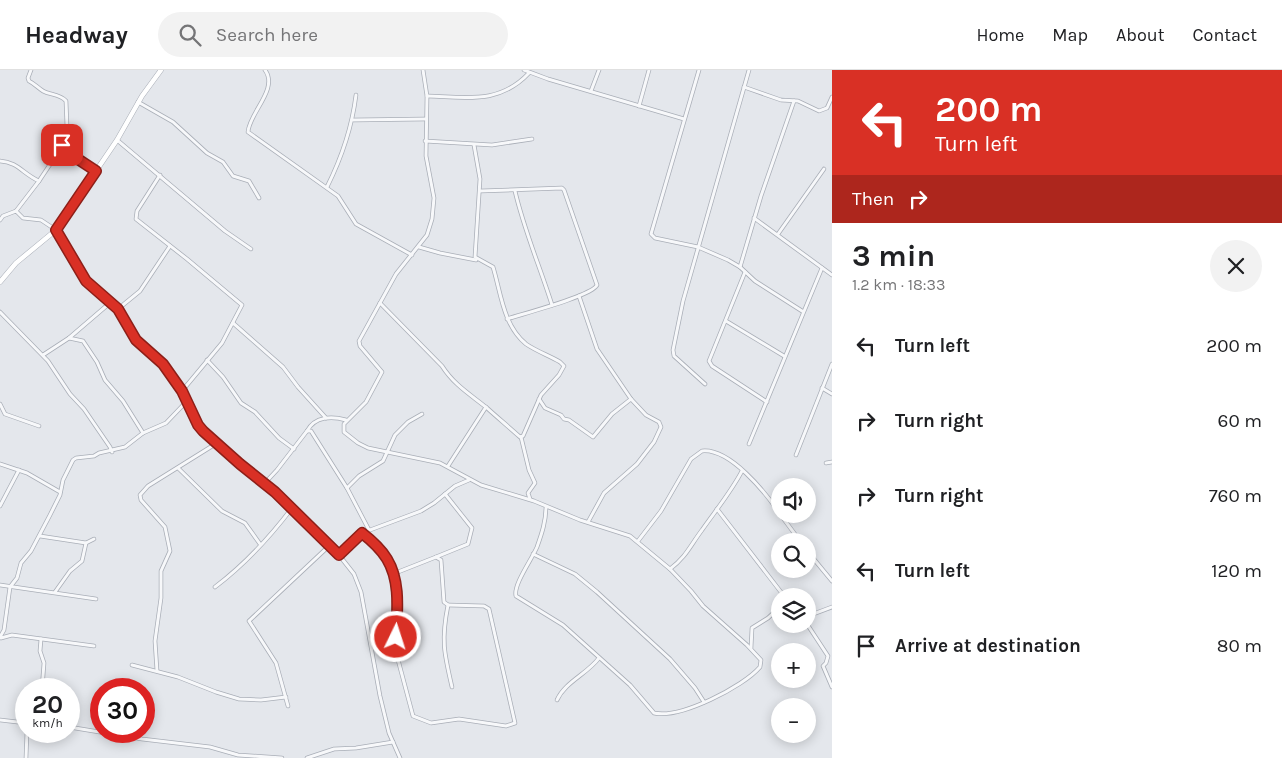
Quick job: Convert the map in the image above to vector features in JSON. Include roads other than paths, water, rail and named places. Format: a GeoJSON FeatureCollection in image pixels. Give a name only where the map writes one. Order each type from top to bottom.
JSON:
{"type":"FeatureCollection","features":[{"type":"Feature","properties":{"kind":"street"},"geometry":{"type":"LineString","coordinates":[[0,220],[2,215],[16,211],[39,181],[61,148],[67,127],[66,101],[42,91],[35,83],[29,81],[28,78],[31,70]]}},
{"type":"Feature","properties":{"kind":"street"},"geometry":{"type":"LineString","coordinates":[[0,282],[16,263],[56,230],[117,140],[138,102],[161,70]]}},
{"type":"Feature","properties":{"kind":"street"},"geometry":{"type":"LineString","coordinates":[[265,70],[268,81],[267,89],[254,114],[248,132],[341,198],[356,224],[412,255]]}},
{"type":"Feature","properties":{"kind":"street"},"geometry":{"type":"LineString","coordinates":[[423,70],[427,96],[425,141],[434,211],[430,229],[396,274],[359,343],[382,372],[366,402],[346,420],[343,428],[344,432],[358,443],[386,452],[448,466],[469,480],[488,488],[531,500],[588,522],[621,532],[638,541],[670,569],[703,606],[751,649],[761,660],[760,667],[735,687],[704,702],[665,714],[654,713],[630,685],[555,618],[516,596],[515,590],[534,554],[546,519],[546,506]]}},
{"type":"Feature","properties":{"kind":"street"},"geometry":{"type":"LineString","coordinates":[[524,70],[684,119]]}},
{"type":"Feature","properties":{"kind":"street"},"geometry":{"type":"LineString","coordinates":[[591,91],[599,70]]}},
{"type":"Feature","properties":{"kind":"street"},"geometry":{"type":"LineString","coordinates":[[639,106],[649,70]]}},
{"type":"Feature","properties":{"kind":"street"},"geometry":{"type":"LineString","coordinates":[[699,70],[651,232],[655,238],[698,247],[728,260],[802,311]]}},
{"type":"Feature","properties":{"kind":"street"},"geometry":{"type":"LineString","coordinates":[[705,384],[673,354],[683,301],[749,70]]}},
{"type":"Feature","properties":{"kind":"street"},"geometry":{"type":"LineString","coordinates":[[427,96],[491,96],[512,87],[529,73]]}},
{"type":"Feature","properties":{"kind":"street"},"geometry":{"type":"LineString","coordinates":[[744,87],[781,100],[802,102],[815,110],[827,108],[832,97]]}},
{"type":"Feature","properties":{"kind":"street"},"geometry":{"type":"LineString","coordinates":[[327,187],[335,172],[353,120],[356,96]]}},
{"type":"Feature","properties":{"kind":"street"},"geometry":{"type":"LineString","coordinates":[[740,267],[754,218],[794,101]]}},
{"type":"Feature","properties":{"kind":"street"},"geometry":{"type":"LineString","coordinates":[[138,102],[174,122],[207,153],[223,162],[233,176],[249,181],[259,198]]}},
{"type":"Feature","properties":{"kind":"street"},"geometry":{"type":"LineString","coordinates":[[353,120],[426,119]]}},
{"type":"Feature","properties":{"kind":"street"},"geometry":{"type":"LineString","coordinates":[[425,141],[474,145],[502,144],[532,139]]}},
{"type":"Feature","properties":{"kind":"street"},"geometry":{"type":"LineString","coordinates":[[117,140],[225,231],[251,249]]}},
{"type":"Feature","properties":{"kind":"street"},"geometry":{"type":"LineString","coordinates":[[474,145],[479,170],[480,191],[474,255],[477,260]]}},
{"type":"Feature","properties":{"kind":"street"},"geometry":{"type":"LineString","coordinates":[[61,148],[96,171]]}},
{"type":"Feature","properties":{"kind":"street"},"geometry":{"type":"LineString","coordinates":[[0,161],[13,163],[24,174],[39,181]]}},
{"type":"Feature","properties":{"kind":"street"},"geometry":{"type":"LineString","coordinates":[[778,234],[824,169]]}},
{"type":"Feature","properties":{"kind":"street"},"geometry":{"type":"LineString","coordinates":[[160,175],[136,211],[135,217],[241,304],[242,307],[222,343],[182,391]]}},
{"type":"Feature","properties":{"kind":"street"},"geometry":{"type":"LineString","coordinates":[[480,191],[515,191],[558,187],[564,190],[597,285],[596,289],[579,296],[507,319]]}},
{"type":"Feature","properties":{"kind":"street"},"geometry":{"type":"LineString","coordinates":[[515,191],[531,250],[540,268],[552,305]]}},
{"type":"Feature","properties":{"kind":"street"},"geometry":{"type":"LineString","coordinates":[[16,211],[24,218],[41,220],[56,230],[86,281],[118,309],[136,340],[163,364],[182,391],[198,425],[292,508],[330,545],[354,574],[359,584],[378,685],[393,742],[400,758]]}},
{"type":"Feature","properties":{"kind":"street"},"geometry":{"type":"LineString","coordinates":[[754,218],[832,274]]}},
{"type":"Feature","properties":{"kind":"street"},"geometry":{"type":"LineString","coordinates":[[118,309],[140,292],[170,246]]}},
{"type":"Feature","properties":{"kind":"street"},"geometry":{"type":"LineString","coordinates":[[419,246],[440,253],[489,263],[493,267],[507,319],[515,332],[528,345],[564,366],[539,399],[527,428],[521,437]]}},
{"type":"Feature","properties":{"kind":"street"},"geometry":{"type":"LineString","coordinates":[[749,444],[802,311],[822,268]]}},
{"type":"Feature","properties":{"kind":"street"},"geometry":{"type":"LineString","coordinates":[[0,272],[6,277]]}},
{"type":"Feature","properties":{"kind":"street"},"geometry":{"type":"LineString","coordinates":[[745,272],[708,359],[709,363],[767,402]]}},
{"type":"Feature","properties":{"kind":"street"},"geometry":{"type":"LineString","coordinates":[[579,296],[595,345],[631,399],[646,415],[659,422],[661,427],[654,442],[637,464],[604,493],[588,522]]}},
{"type":"Feature","properties":{"kind":"street"},"geometry":{"type":"LineString","coordinates":[[43,355],[69,338],[111,302]]}},
{"type":"Feature","properties":{"kind":"street"},"geometry":{"type":"LineString","coordinates":[[380,303],[442,366],[449,376],[459,384],[464,392],[486,407],[521,437],[529,470],[535,483],[528,492],[531,500]]}},
{"type":"Feature","properties":{"kind":"street"},"geometry":{"type":"LineString","coordinates":[[0,312],[43,355],[59,375],[70,394],[84,409],[112,452]]}},
{"type":"Feature","properties":{"kind":"street"},"geometry":{"type":"LineString","coordinates":[[726,320],[784,356]]}},
{"type":"Feature","properties":{"kind":"street"},"geometry":{"type":"LineString","coordinates":[[233,323],[283,366],[298,387],[326,418]]}},
{"type":"Feature","properties":{"kind":"street"},"geometry":{"type":"LineString","coordinates":[[69,338],[83,341],[97,362],[105,380],[123,401],[143,433]]}},
{"type":"Feature","properties":{"kind":"street"},"geometry":{"type":"LineString","coordinates":[[207,360],[223,377],[241,402],[255,412],[278,438],[294,449]]}},
{"type":"Feature","properties":{"kind":"street"},"geometry":{"type":"LineString","coordinates":[[796,455],[832,364]]}},
{"type":"Feature","properties":{"kind":"street"},"geometry":{"type":"LineString","coordinates":[[822,388],[832,394]]}},
{"type":"Feature","properties":{"kind":"street"},"geometry":{"type":"LineString","coordinates":[[539,399],[545,408],[561,414],[564,419],[569,420],[593,437],[612,414],[631,399]]}},
{"type":"Feature","properties":{"kind":"street"},"geometry":{"type":"LineString","coordinates":[[0,638],[4,630],[10,587],[17,578],[23,560],[40,536],[73,460],[112,452],[124,447],[143,433],[166,423],[187,401]]}},
{"type":"Feature","properties":{"kind":"street"},"geometry":{"type":"LineString","coordinates":[[0,404],[5,414],[39,426]]}},
{"type":"Feature","properties":{"kind":"street"},"geometry":{"type":"LineString","coordinates":[[448,466],[486,407]]}},
{"type":"Feature","properties":{"kind":"street"},"geometry":{"type":"LineString","coordinates":[[347,488],[359,476],[383,461],[386,452],[402,427],[416,416],[422,414]]}},
{"type":"Feature","properties":{"kind":"street"},"geometry":{"type":"LineString","coordinates":[[264,484],[312,425],[326,418],[334,417],[346,420]]}},
{"type":"Feature","properties":{"kind":"street"},"geometry":{"type":"LineString","coordinates":[[307,431],[312,432],[347,488],[369,530]]}},
{"type":"Feature","properties":{"kind":"street"},"geometry":{"type":"LineString","coordinates":[[157,671],[155,641],[161,598],[161,571],[170,551],[165,527],[141,500],[140,495],[148,486],[217,443]]}},
{"type":"Feature","properties":{"kind":"street"},"geometry":{"type":"LineString","coordinates":[[638,541],[661,511],[684,469],[702,451],[712,452],[727,459],[758,484],[771,502]]}},
{"type":"Feature","properties":{"kind":"street"},"geometry":{"type":"LineString","coordinates":[[826,463],[832,462]]}},
{"type":"Feature","properties":{"kind":"street"},"geometry":{"type":"LineString","coordinates":[[0,464],[19,470],[60,492]]}},
{"type":"Feature","properties":{"kind":"street"},"geometry":{"type":"LineString","coordinates":[[178,468],[222,511],[245,523],[260,544]]}},
{"type":"Feature","properties":{"kind":"street"},"geometry":{"type":"LineString","coordinates":[[0,506],[19,470]]}},
{"type":"Feature","properties":{"kind":"street"},"geometry":{"type":"LineString","coordinates":[[670,569],[685,556],[742,471]]}},
{"type":"Feature","properties":{"kind":"street"},"geometry":{"type":"LineString","coordinates":[[339,555],[362,533],[421,511],[455,486],[469,480]]}},
{"type":"Feature","properties":{"kind":"street"},"geometry":{"type":"LineString","coordinates":[[392,574],[468,544],[468,536],[472,528],[445,494]]}},
{"type":"Feature","properties":{"kind":"street"},"geometry":{"type":"LineString","coordinates":[[215,587],[233,573],[292,508]]}},
{"type":"Feature","properties":{"kind":"street"},"geometry":{"type":"LineString","coordinates":[[717,509],[778,588]]}},
{"type":"Feature","properties":{"kind":"street"},"geometry":{"type":"LineString","coordinates":[[362,533],[386,557],[392,574],[397,597],[397,656],[413,716],[431,723],[459,719],[506,726],[515,724],[489,609],[484,606],[448,605],[444,602],[442,560],[436,557]]}},
{"type":"Feature","properties":{"kind":"street"},"geometry":{"type":"LineString","coordinates":[[40,536],[86,544],[94,539]]}},
{"type":"Feature","properties":{"kind":"street"},"geometry":{"type":"LineString","coordinates":[[55,592],[70,571],[82,561],[86,544]]}},
{"type":"Feature","properties":{"kind":"street"},"geometry":{"type":"LineString","coordinates":[[288,706],[276,663],[249,621],[330,545]]}},
{"type":"Feature","properties":{"kind":"street"},"geometry":{"type":"LineString","coordinates":[[534,554],[575,574],[597,592],[670,659],[695,688],[704,702]]}},
{"type":"Feature","properties":{"kind":"street"},"geometry":{"type":"LineString","coordinates":[[816,562],[832,581]]}},
{"type":"Feature","properties":{"kind":"street"},"geometry":{"type":"LineString","coordinates":[[0,585],[96,599]]}},
{"type":"Feature","properties":{"kind":"street"},"geometry":{"type":"LineString","coordinates":[[448,605],[443,630],[443,646],[452,687]]}},
{"type":"Feature","properties":{"kind":"street"},"geometry":{"type":"LineString","coordinates":[[816,613],[832,607]]}},
{"type":"Feature","properties":{"kind":"street"},"geometry":{"type":"LineString","coordinates":[[751,649],[752,628],[771,615]]}},
{"type":"Feature","properties":{"kind":"street"},"geometry":{"type":"LineString","coordinates":[[4,630],[12,635]]}},
{"type":"Feature","properties":{"kind":"street"},"geometry":{"type":"LineString","coordinates":[[813,633],[828,656],[823,666],[832,687]]}},
{"type":"Feature","properties":{"kind":"street"},"geometry":{"type":"LineString","coordinates":[[0,638],[12,635],[94,646]]}},
{"type":"Feature","properties":{"kind":"street"},"geometry":{"type":"LineString","coordinates":[[41,639],[40,651],[44,663],[43,678]]}},
{"type":"Feature","properties":{"kind":"street"},"geometry":{"type":"LineString","coordinates":[[557,700],[563,690],[590,670],[599,658]]}},
{"type":"Feature","properties":{"kind":"street"},"geometry":{"type":"LineString","coordinates":[[132,665],[157,671],[239,699],[261,700],[286,697]]}},
{"type":"Feature","properties":{"kind":"street"},"geometry":{"type":"LineString","coordinates":[[0,720],[15,722]]}},
{"type":"Feature","properties":{"kind":"street"},"geometry":{"type":"LineString","coordinates":[[80,730],[210,748],[238,755],[282,758]]}},
{"type":"Feature","properties":{"kind":"street"},"geometry":{"type":"LineString","coordinates":[[307,758],[334,749],[356,748],[393,742]]}},
{"type":"Feature","properties":{"kind":"street"},"geometry":{"type":"LineString","coordinates":[[26,758],[27,743]]}}]}
